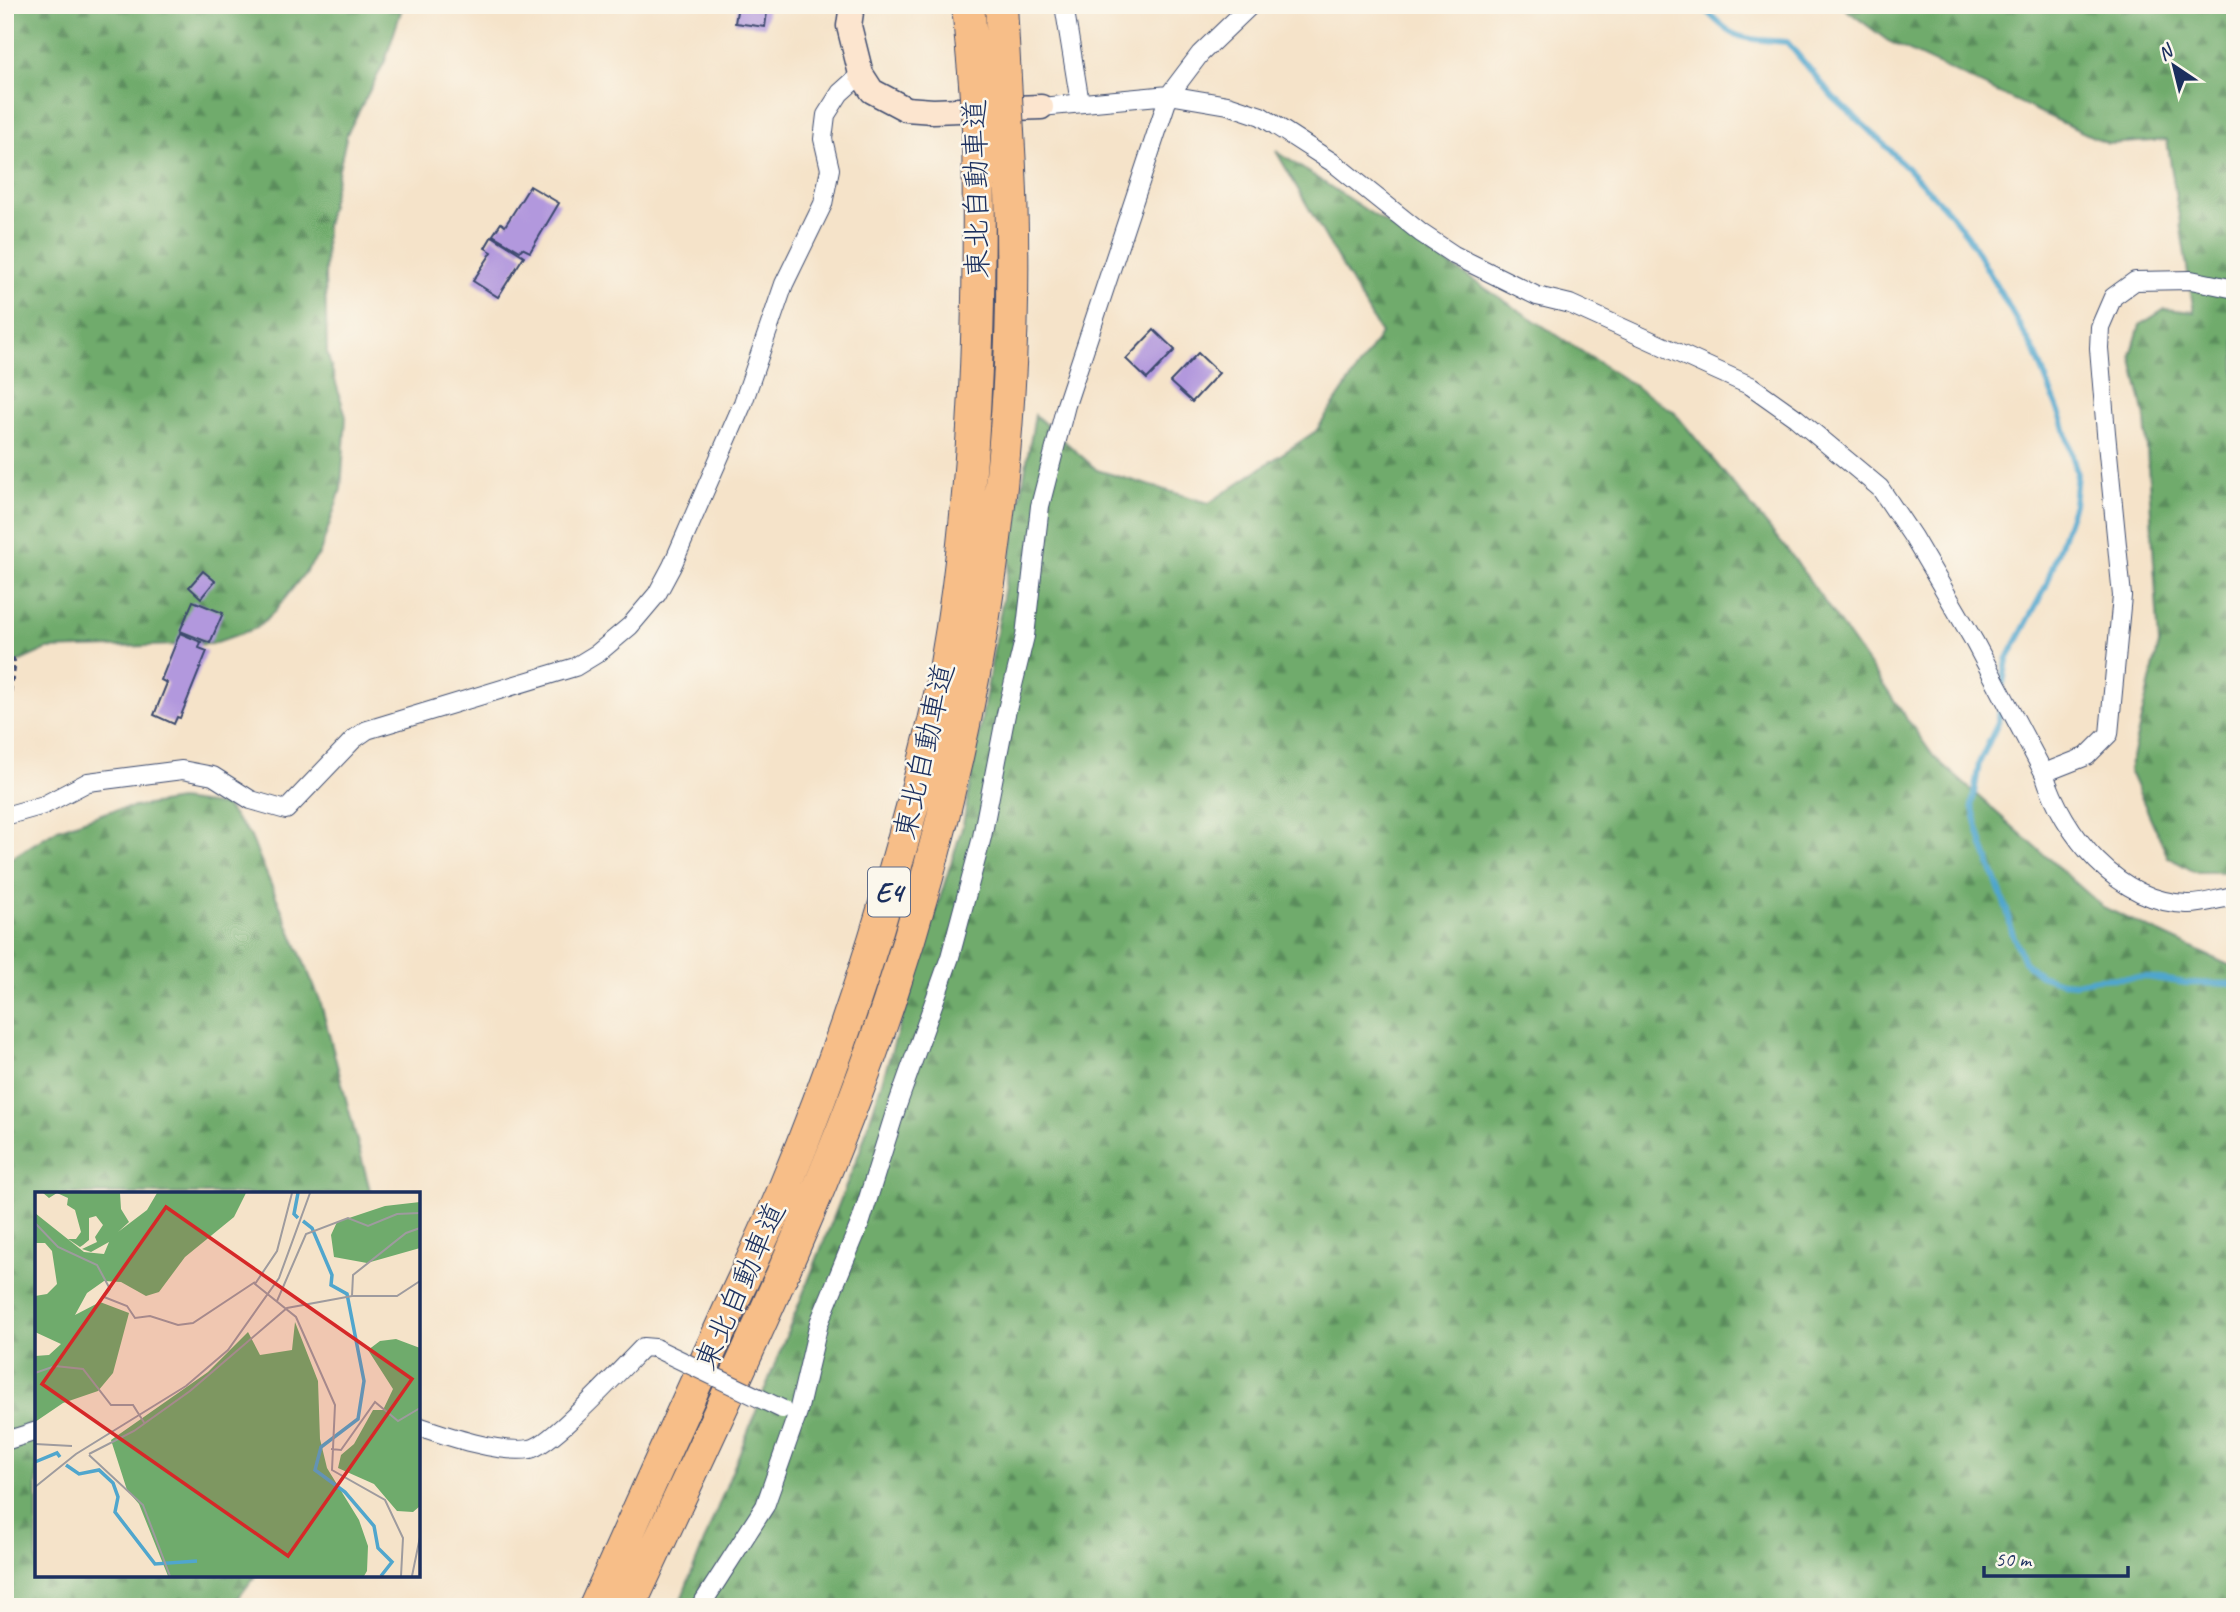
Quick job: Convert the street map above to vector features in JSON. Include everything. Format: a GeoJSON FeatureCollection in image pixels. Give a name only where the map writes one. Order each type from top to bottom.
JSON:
{"type":"FeatureCollection","features":[{"type":"Feature","properties":{"kind":"highway","name":"東北自動車道"},"geometry":{"type":"LineString","coordinates":[[595,1607],[783,1191],[820,1100],[858,993],[919,784],[944,670],[960,565],[972,438],[979,240],[978,128],[968,5]]}},
{"type":"Feature","properties":{"kind":"highway","name":"東北自動車道"},"geometry":{"type":"LineString","coordinates":[[629,1607],[783,1271],[845,1123],[888,1004],[927,883],[967,718],[986,607],[1000,497],[1011,306],[1012,188],[1002,5]]}},
{"type":"Feature","properties":{"kind":"street"},"geometry":{"type":"LineString","coordinates":[[852,5],[849,26],[861,74],[872,91],[906,109],[933,111],[1041,107],[1169,95],[1228,105],[1261,116],[1335,164],[1421,233],[1454,254],[1537,296],[1570,304],[1751,386],[1796,418],[1881,488],[1913,537],[1991,673],[2045,773],[2050,790],[2076,835],[2113,876],[2140,894],[2187,904],[2235,896]]}},
{"type":"Feature","properties":{"kind":"street"},"geometry":{"type":"LineString","coordinates":[[1064,5],[1080,103]]}},
{"type":"Feature","properties":{"kind":"street"},"geometry":{"type":"LineString","coordinates":[[700,1607],[765,1506],[790,1411],[819,1323],[861,1221],[958,931],[982,837],[1006,714],[1025,636],[1043,494],[1066,405],[1169,95],[1200,54],[1251,5]]}},
{"type":"Feature","properties":{"kind":"street"},"geometry":{"type":"LineString","coordinates":[[5,816],[44,804],[88,782],[182,770],[213,776],[251,800],[286,810],[354,739],[367,730],[575,667],[598,653],[630,626],[657,594],[672,566],[743,403],[784,284],[823,204],[830,169],[823,139],[827,115],[840,93],[861,74]]}},
{"type":"Feature","properties":{"kind":"street"},"geometry":{"type":"LineString","coordinates":[[2045,773],[2087,756],[2109,734],[2122,596],[2100,360],[2100,327],[2113,297],[2135,281],[2191,279],[2235,289]]}},
{"type":"Feature","properties":{"kind":"street"},"geometry":{"type":"LineString","coordinates":[[420,1427],[450,1437],[508,1449],[533,1449],[561,1430],[643,1347],[655,1348],[790,1411]]}},
{"type":"Feature","properties":{"kind":"street"},"geometry":{"type":"LineString","coordinates":[[5,1441],[35,1432]]}},
{"type":"Feature","properties":{"kind":"path"},"geometry":{"type":"LineString","coordinates":[[5,639],[15,663],[5,728]]}},
{"type":"Feature","properties":{"kind":"green space"},"geometry":{"type":"Polygon","coordinates":[[[5,5],[403,5],[385,61],[347,134],[326,226],[327,353],[346,417],[341,489],[320,553],[275,611],[257,628],[211,644],[47,649],[18,662],[5,672],[5,5]]]}},
{"type":"Feature","properties":{"kind":"green space"},"geometry":{"type":"Polygon","coordinates":[[[1844,5],[2235,5],[2235,868],[2226,872],[2195,872],[2168,857],[2129,770],[2159,644],[2145,417],[2131,355],[2140,325],[2165,309],[2194,312],[2167,140],[2108,144],[1888,41],[1844,8],[1844,5]]]}},
{"type":"Feature","properties":{"kind":"green space"},"geometry":{"type":"Polygon","coordinates":[[[1276,151],[1674,412],[1793,557],[1934,757],[2103,907],[2235,968],[2235,1607],[678,1607],[860,1151],[963,825],[1035,415],[1097,470],[1209,503],[1316,431],[1381,334],[1276,151]]]}},
{"type":"Feature","properties":{"kind":"green space"},"geometry":{"type":"Polygon","coordinates":[[[179,800],[225,806],[250,835],[320,1000],[370,1192],[35,1192],[35,1577],[254,1577],[231,1607],[5,1607],[5,862],[58,829],[110,811],[179,800]]]}},
{"type":"Feature","properties":{"kind":"building"},"geometry":{"type":"Polygon","coordinates":[[[738,5],[768,5],[765,27],[735,23],[738,5]]]}},
{"type":"Feature","properties":{"kind":"building"},"geometry":{"type":"Polygon","coordinates":[[[530,186],[559,203],[530,252],[522,248],[520,251],[493,235],[501,223],[505,226],[530,186]]]}},
{"type":"Feature","properties":{"kind":"building"},"geometry":{"type":"Polygon","coordinates":[[[492,236],[524,256],[498,297],[473,281],[492,252],[485,248],[492,236]]]}},
{"type":"Feature","properties":{"kind":"building"},"geometry":{"type":"Polygon","coordinates":[[[1154,330],[1175,350],[1147,379],[1126,359],[1154,330]]]}},
{"type":"Feature","properties":{"kind":"building"},"geometry":{"type":"Polygon","coordinates":[[[1198,353],[1219,373],[1192,402],[1170,382],[1198,353]]]}},
{"type":"Feature","properties":{"kind":"building"},"geometry":{"type":"Polygon","coordinates":[[[203,571],[215,581],[201,598],[189,587],[203,571]]]}},
{"type":"Feature","properties":{"kind":"building"},"geometry":{"type":"Polygon","coordinates":[[[193,601],[223,613],[210,643],[180,631],[193,601]]]}},
{"type":"Feature","properties":{"kind":"building"},"geometry":{"type":"Polygon","coordinates":[[[180,633],[201,642],[199,648],[207,651],[180,718],[177,717],[174,724],[154,715],[167,683],[161,680],[180,633]]]}},
{"type":"Feature","properties":{"kind":"waterway"},"geometry":{"type":"LineString","coordinates":[[1701,5],[1722,26],[1739,36],[1787,42],[1833,97],[1883,143],[1951,214],[1968,236],[2036,354],[2063,422],[2077,473],[2074,504],[2046,586],[2007,660],[2003,684]]}},
{"type":"Feature","properties":{"kind":"waterway"},"geometry":{"type":"LineString","coordinates":[[2001,702],[1998,723],[1979,763],[1972,805],[1983,846],[2024,962],[2040,975],[2061,982],[2147,977],[2186,983],[2235,984]]}}]}
